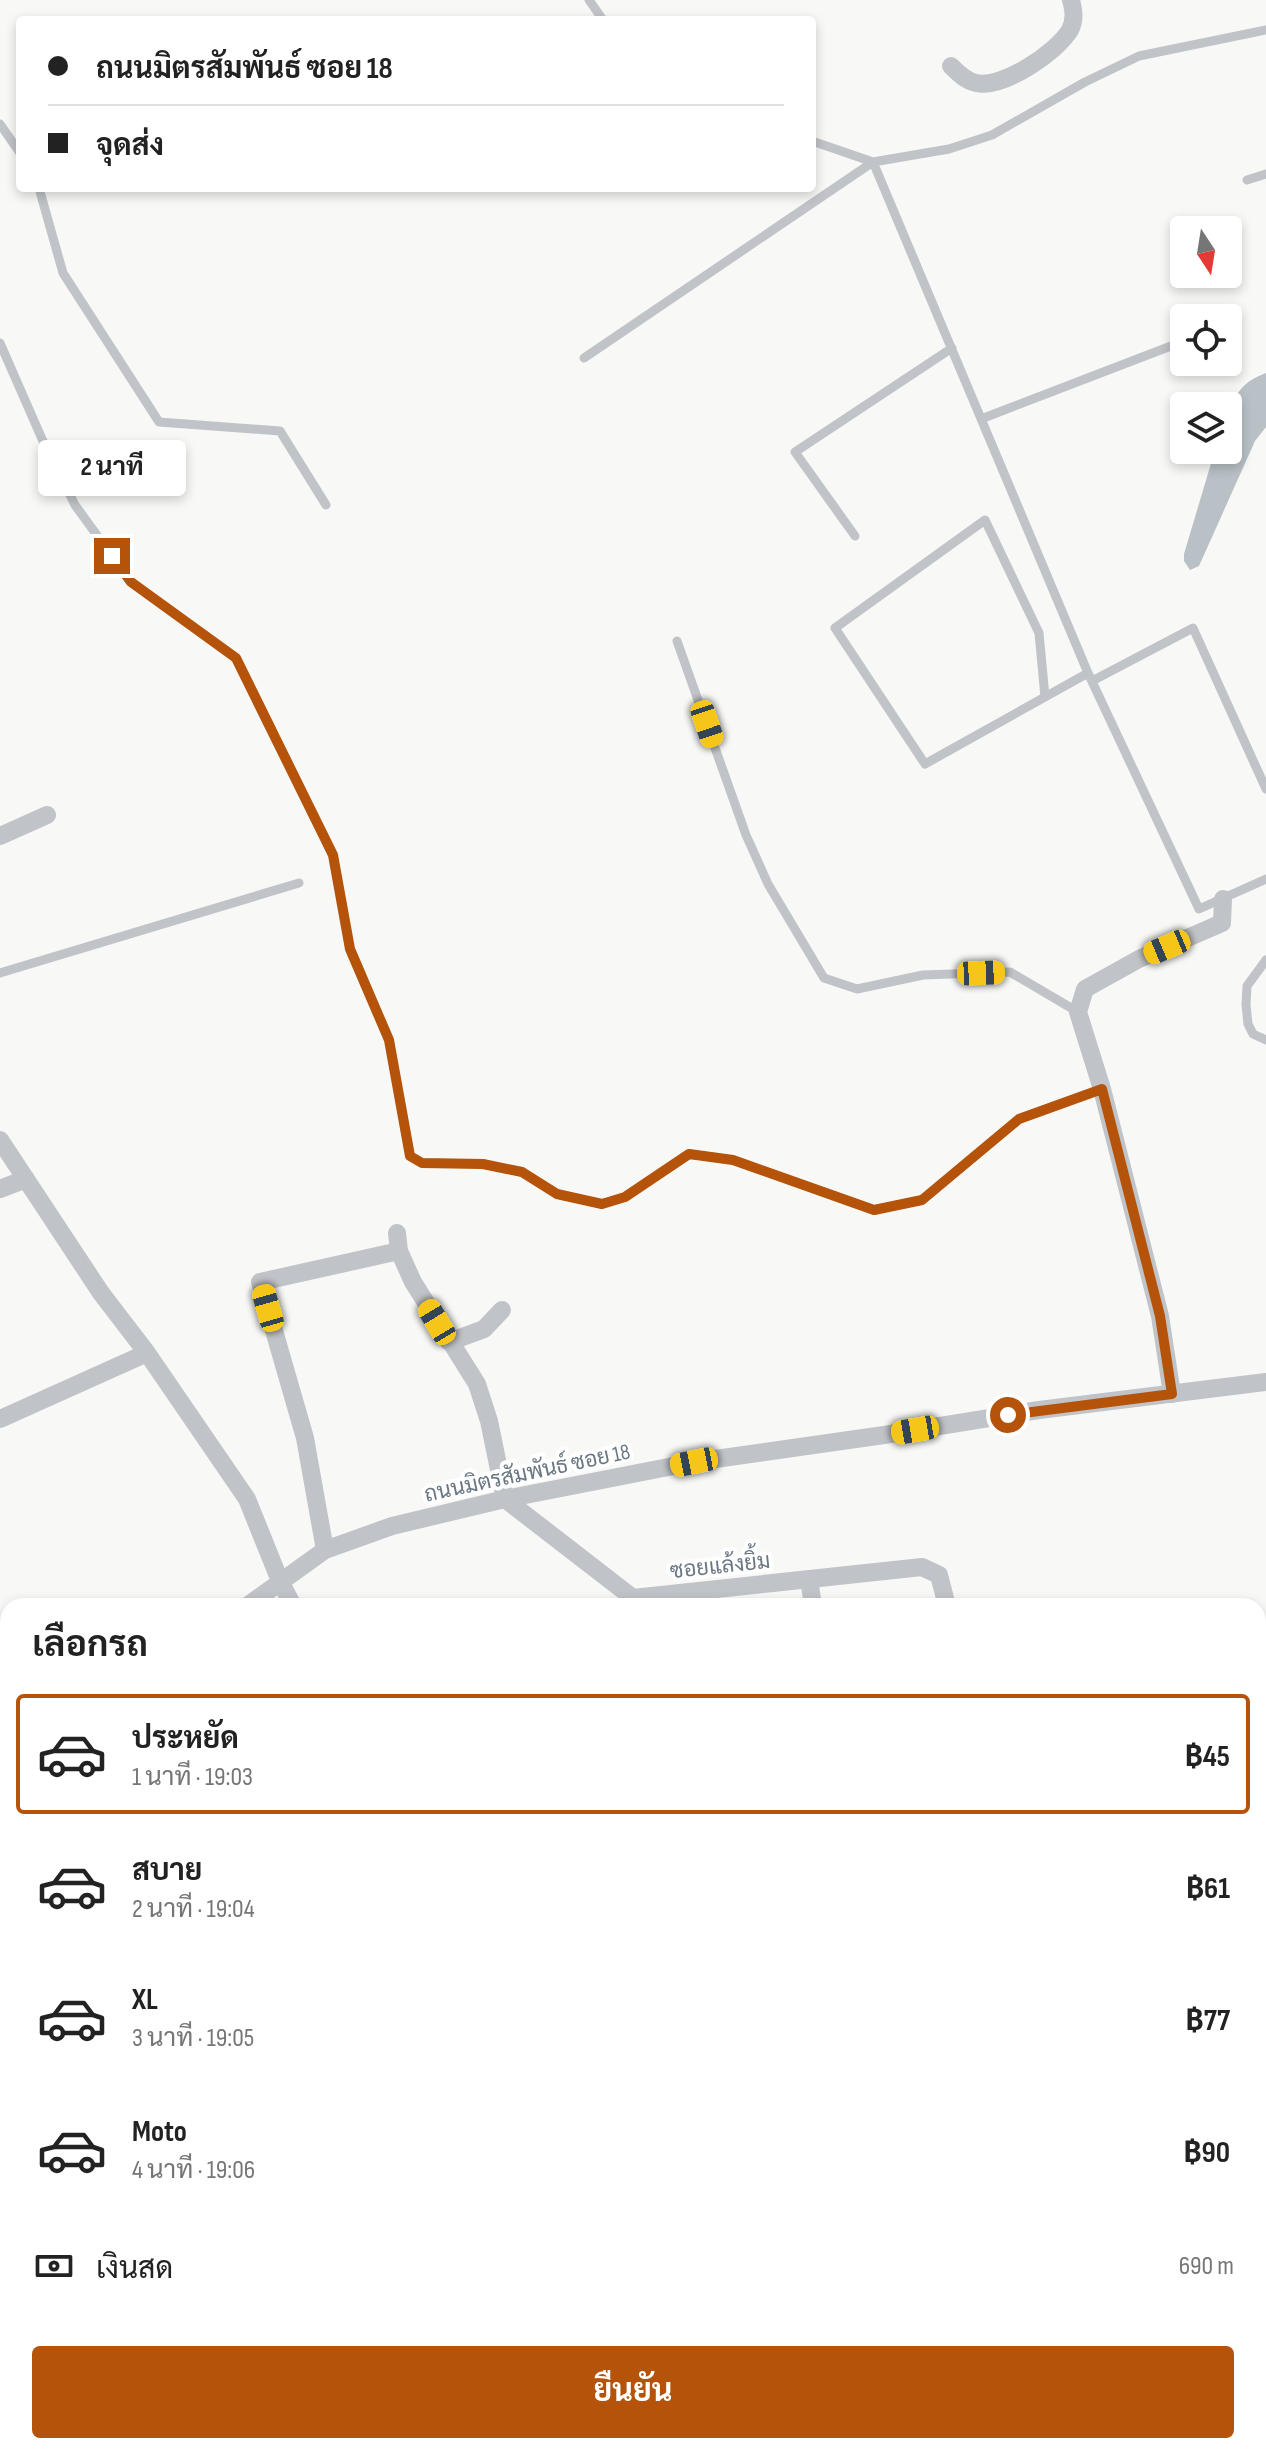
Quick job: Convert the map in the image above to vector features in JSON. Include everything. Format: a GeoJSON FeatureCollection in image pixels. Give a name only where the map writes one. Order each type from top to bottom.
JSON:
{"type":"FeatureCollection","features":[{"type":"Feature","properties":{"kind":"street"},"geometry":{"type":"LineString","coordinates":[[951,66],[967,80],[977,84],[1006,78],[1034,63],[1061,43],[1071,28],[1075,15],[1071,0]]}},
{"type":"Feature","properties":{"kind":"street"},"geometry":{"type":"LineString","coordinates":[[0,836],[47,815]]}},
{"type":"Feature","properties":{"kind":"street"},"geometry":{"type":"LineString","coordinates":[[1172,1394],[1162,1325],[1102,1089],[1078,1012],[1085,989],[1139,959],[1222,923],[1223,899]]}},
{"type":"Feature","properties":{"kind":"street"},"geometry":{"type":"LineString","coordinates":[[0,1140],[101,1293],[147,1353],[247,1499],[289,1598]]}},
{"type":"Feature","properties":{"kind":"street"},"geometry":{"type":"LineString","coordinates":[[0,1189],[26,1179]]}},
{"type":"Feature","properties":{"kind":"street"},"geometry":{"type":"LineString","coordinates":[[325,1550],[305,1438],[260,1282],[398,1242],[413,1282],[477,1384],[489,1421],[505,1499]]}},
{"type":"Feature","properties":{"kind":"street"},"geometry":{"type":"LineString","coordinates":[[449,1342],[484,1329],[502,1310]]}},
{"type":"Feature","properties":{"kind":"street"},"geometry":{"type":"LineString","coordinates":[[0,1419],[147,1353]]}},
{"type":"Feature","properties":{"kind":"street","name":"ถนนมิตรสัมพันธ์ ซอย 18"},"geometry":{"type":"LineString","coordinates":[[258,1598],[325,1550],[392,1526],[505,1499],[694,1462],[1039,1410],[1266,1382]]}},
{"type":"Feature","properties":{"kind":"street","name":"ซอยแล้งยิ้ม"},"geometry":{"type":"LineString","coordinates":[[505,1499],[625,1598]]}},
{"type":"Feature","properties":{"kind":"street","name":"ซอยแล้งยิ้ม"},"geometry":{"type":"LineString","coordinates":[[661,1598],[922,1567],[939,1575],[945,1598]]}},
{"type":"Feature","properties":{"kind":"street"},"geometry":{"type":"LineString","coordinates":[[809,1579],[812,1598]]}},
{"type":"Feature","properties":{"kind":"lane"},"geometry":{"type":"LineString","coordinates":[[584,358],[873,162],[949,149],[992,135],[1085,82],[1139,56],[1266,30]]}},
{"type":"Feature","properties":{"kind":"lane"},"geometry":{"type":"LineString","coordinates":[[0,124],[16,147]]}},
{"type":"Feature","properties":{"kind":"lane"},"geometry":{"type":"LineString","coordinates":[[816,142],[873,162],[1090,677],[1199,909],[1266,879]]}},
{"type":"Feature","properties":{"kind":"lane"},"geometry":{"type":"LineString","coordinates":[[1247,180],[1266,174]]}},
{"type":"Feature","properties":{"kind":"lane"},"geometry":{"type":"LineString","coordinates":[[40,192],[63,273],[159,422],[280,431],[326,505]]}},
{"type":"Feature","properties":{"kind":"lane"},"geometry":{"type":"LineString","coordinates":[[0,343],[75,505],[131,582],[236,658],[333,855],[350,949],[389,1040],[410,1156],[422,1163],[483,1164],[522,1172],[557,1194],[602,1204],[625,1197],[689,1154],[733,1160],[874,1210],[922,1200],[1019,1119],[1102,1089]]}},
{"type":"Feature","properties":{"kind":"lane"},"geometry":{"type":"LineString","coordinates":[[981,419],[1170,346]]}},
{"type":"Feature","properties":{"kind":"lane"},"geometry":{"type":"LineString","coordinates":[[855,536],[795,452],[952,348]]}},
{"type":"Feature","properties":{"kind":"lane"},"geometry":{"type":"LineString","coordinates":[[1045,697],[1039,633],[985,520],[835,628],[925,764],[1045,697],[1193,628],[1266,789]]}},
{"type":"Feature","properties":{"kind":"lane"},"geometry":{"type":"LineString","coordinates":[[677,641],[746,835],[768,884],[824,978],[857,989],[923,975],[1010,972],[1078,1012]]}},
{"type":"Feature","properties":{"kind":"lane"},"geometry":{"type":"LineString","coordinates":[[0,973],[299,883]]}},
{"type":"Feature","properties":{"kind":"lane"},"geometry":{"type":"LineString","coordinates":[[1266,960],[1247,986],[1246,1005],[1248,1024],[1253,1034],[1266,1040]]}},
{"type":"Feature","properties":{"kind":"shaded area"},"geometry":{"type":"Polygon","coordinates":[[[1266,373],[1266,427],[1255,441],[1199,566],[1190,570],[1184,561],[1184,554],[1211,464],[1242,464],[1242,392],[1239,392],[1253,379],[1266,373]]]}},
{"type":"Feature","properties":{"kind":"route"},"geometry":{"type":"LineString","coordinates":[[112,556],[131,582],[236,658],[333,855],[350,949],[389,1040],[410,1156],[422,1163],[483,1164],[522,1172],[557,1194],[602,1204],[625,1197],[689,1154],[733,1160],[874,1210],[922,1200],[1019,1119],[1102,1089],[1164,1333],[1172,1394],[1008,1415]]}}]}
